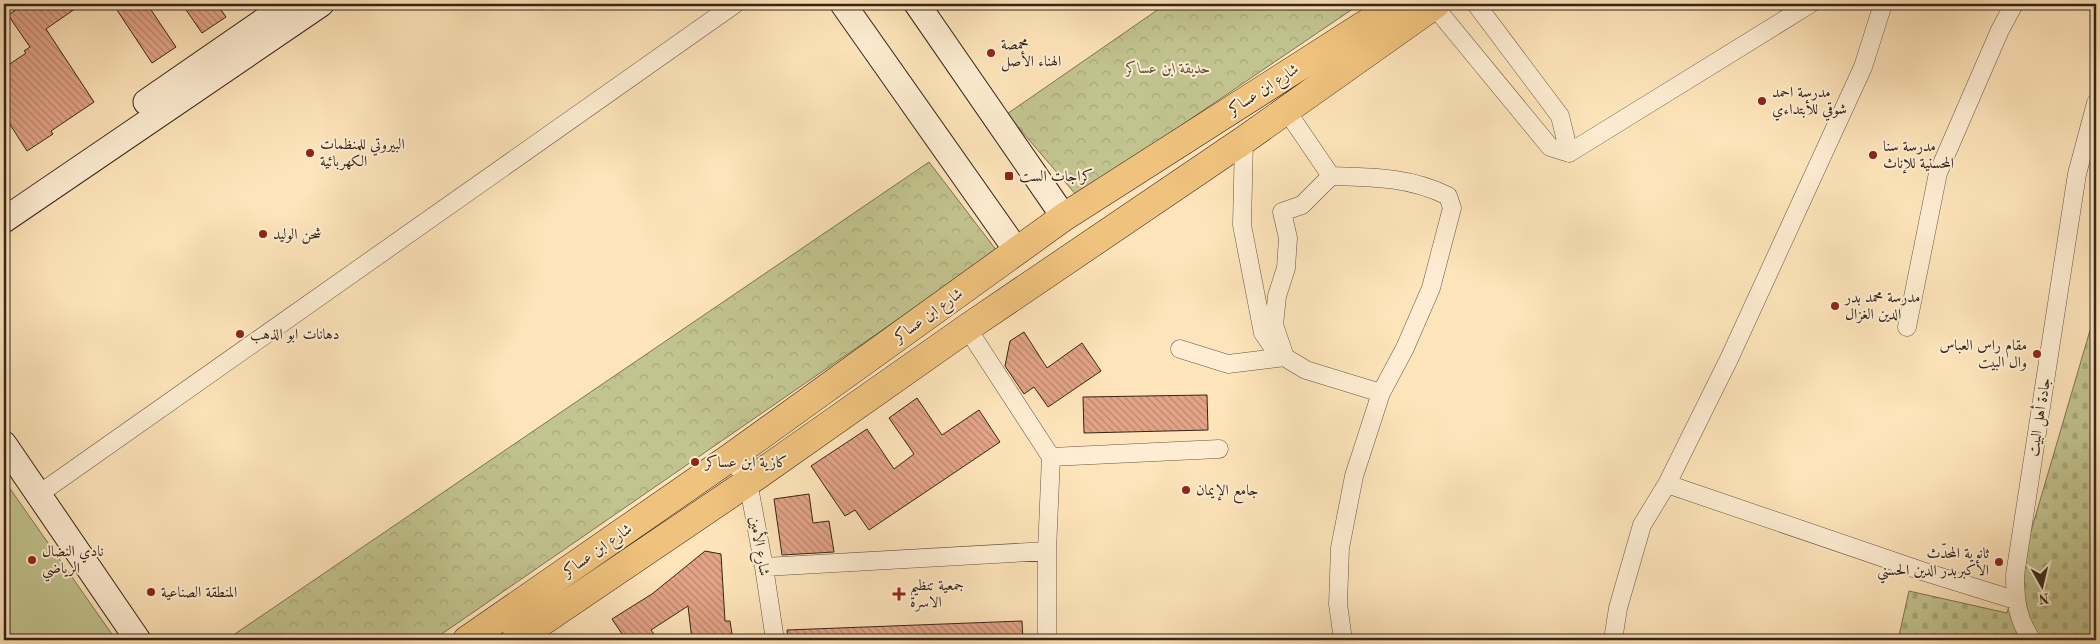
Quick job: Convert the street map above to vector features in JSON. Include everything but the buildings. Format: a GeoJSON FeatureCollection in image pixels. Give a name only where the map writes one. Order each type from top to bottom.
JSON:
{"type":"FeatureCollection","features":[{"type":"Feature","properties":{"kind":"main road"},"geometry":{"type":"LineString","coordinates":[[4,202],[288,4]]}},
{"type":"Feature","properties":{"kind":"main road"},"geometry":{"type":"LineString","coordinates":[[4,220],[321,4]]}},
{"type":"Feature","properties":{"kind":"main road"},"geometry":{"type":"LineString","coordinates":[[843,4],[1017,250]]}},
{"type":"Feature","properties":{"kind":"main road"},"geometry":{"type":"LineString","coordinates":[[917,4],[1064,217]]}},
{"type":"Feature","properties":{"kind":"main road","name":"شارع ابن عساكر"},"geometry":{"type":"LineString","coordinates":[[467,640],[732,457],[1064,217],[1397,4]]}},
{"type":"Feature","properties":{"kind":"main road","name":"شارع ابن عساكر"},"geometry":{"type":"LineString","coordinates":[[515,640],[748,482],[967,328],[1244,140],[1435,5]]}},
{"type":"Feature","properties":{"kind":"main road"},"geometry":{"type":"LineString","coordinates":[[4,444],[138,640]]}},
{"type":"Feature","properties":{"kind":"street"},"geometry":{"type":"LineString","coordinates":[[39,494],[735,4]]}},
{"type":"Feature","properties":{"kind":"street"},"geometry":{"type":"LineString","coordinates":[[1476,4],[1560,116],[1569,153]]}},
{"type":"Feature","properties":{"kind":"street"},"geometry":{"type":"LineString","coordinates":[[1435,5],[1550,147],[1569,153],[1810,4]]}},
{"type":"Feature","properties":{"kind":"street"},"geometry":{"type":"LineString","coordinates":[[1613,640],[1618,608],[1642,525],[1667,484],[1729,359],[1863,67],[1883,4]]}},
{"type":"Feature","properties":{"kind":"street"},"geometry":{"type":"LineString","coordinates":[[1907,327],[1938,173],[2000,30],[2014,4]]}},
{"type":"Feature","properties":{"kind":"street","name":"جادة أهل البيت"},"geometry":{"type":"LineString","coordinates":[[2032,640],[2020,618],[2015,600],[2014,575],[2077,174],[2096,103]]}},
{"type":"Feature","properties":{"kind":"street"},"geometry":{"type":"LineString","coordinates":[[1286,110],[1331,176]]}},
{"type":"Feature","properties":{"kind":"street"},"geometry":{"type":"LineString","coordinates":[[1244,140],[1242,226],[1263,333],[1276,352],[1306,370],[1381,393]]}},
{"type":"Feature","properties":{"kind":"street"},"geometry":{"type":"LineString","coordinates":[[1285,357],[1274,324],[1277,296],[1286,268],[1288,238],[1282,212],[1302,205],[1331,176],[1383,177],[1434,189],[1448,196],[1452,208],[1431,288],[1405,348],[1381,393],[1354,476],[1340,548],[1338,604],[1343,640]]}},
{"type":"Feature","properties":{"kind":"street"},"geometry":{"type":"LineString","coordinates":[[967,328],[1051,457],[1046,640]]}},
{"type":"Feature","properties":{"kind":"street"},"geometry":{"type":"LineString","coordinates":[[1180,349],[1228,364],[1285,357]]}},
{"type":"Feature","properties":{"kind":"street"},"geometry":{"type":"LineString","coordinates":[[1051,457],[1219,449]]}},
{"type":"Feature","properties":{"kind":"street","name":"شارع الأمين"},"geometry":{"type":"LineString","coordinates":[[732,457],[748,482],[775,640]]}},
{"type":"Feature","properties":{"kind":"street"},"geometry":{"type":"LineString","coordinates":[[1667,484],[1925,572],[2015,600]]}},
{"type":"Feature","properties":{"kind":"street"},"geometry":{"type":"LineString","coordinates":[[764,567],[1047,550]]}},
{"type":"Feature","properties":{"kind":"green space","name":"حديقة ابن عساكر"},"geometry":{"type":"Polygon","coordinates":[[[1166,4],[1360,4],[1077,196],[1007,114],[1166,4]]]}},
{"type":"Feature","properties":{"kind":"green space"},"geometry":{"type":"Polygon","coordinates":[[[929,162],[997,251],[433,640],[226,640],[929,162]]]}},
{"type":"Feature","properties":{"kind":"green space"},"geometry":{"type":"Polygon","coordinates":[[[2096,310],[2096,640],[1898,640],[1909,591],[2007,613],[2096,310]]]}},
{"type":"Feature","properties":{"kind":"green space","name":"نادي النضال الرياضي"},"geometry":{"type":"Polygon","coordinates":[[[4,480],[116,640],[4,640],[4,480]]]}},
{"type":"Feature","properties":{"kind":"place","name":"محمصة الهناء الأصل"},"geometry":{"type":"Point","coordinates":[991,53]}},
{"type":"Feature","properties":{"kind":"place","name":"مدرسة احمد شوقي للأبتداءي"},"geometry":{"type":"Point","coordinates":[1762,101]}},
{"type":"Feature","properties":{"kind":"place","name":"البيروتي للمنظمات الكهربائية"},"geometry":{"type":"Point","coordinates":[310,153]}},
{"type":"Feature","properties":{"kind":"place","name":"مدرسة سنا المحسنية للإناث"},"geometry":{"type":"Point","coordinates":[1873,155]}},
{"type":"Feature","properties":{"kind":"place","name":"كراجات الست"},"geometry":{"type":"Point","coordinates":[1009,176]}},
{"type":"Feature","properties":{"kind":"place","name":"شحن الوليد"},"geometry":{"type":"Point","coordinates":[263,234]}},
{"type":"Feature","properties":{"kind":"place","name":"مدرسة محمد بدر الدين الغزال"},"geometry":{"type":"Point","coordinates":[1835,306]}},
{"type":"Feature","properties":{"kind":"place","name":"دهانات ابو الذهب"},"geometry":{"type":"Point","coordinates":[240,334]}},
{"type":"Feature","properties":{"kind":"place","name":"مقام راس العباس وال البيت"},"geometry":{"type":"Point","coordinates":[2037,354]}},
{"type":"Feature","properties":{"kind":"place","name":"كازية ابن عساكر"},"geometry":{"type":"Point","coordinates":[695,462]}},
{"type":"Feature","properties":{"kind":"place","name":"جامع الإيمان"},"geometry":{"type":"Point","coordinates":[1186,490]}},
{"type":"Feature","properties":{"kind":"place","name":"نادي النضال الرياضي"},"geometry":{"type":"Point","coordinates":[32,560]}},
{"type":"Feature","properties":{"kind":"place","name":"ثانوية المحدّث الأكبربدر الدين الحسني"},"geometry":{"type":"Point","coordinates":[1999,562]}},
{"type":"Feature","properties":{"kind":"place","name":"المنطقة الصناعية"},"geometry":{"type":"Point","coordinates":[151,592]}},
{"type":"Feature","properties":{"kind":"place","name":"جمعية تنظيم الاسرة"},"geometry":{"type":"Point","coordinates":[899,594]}}]}
